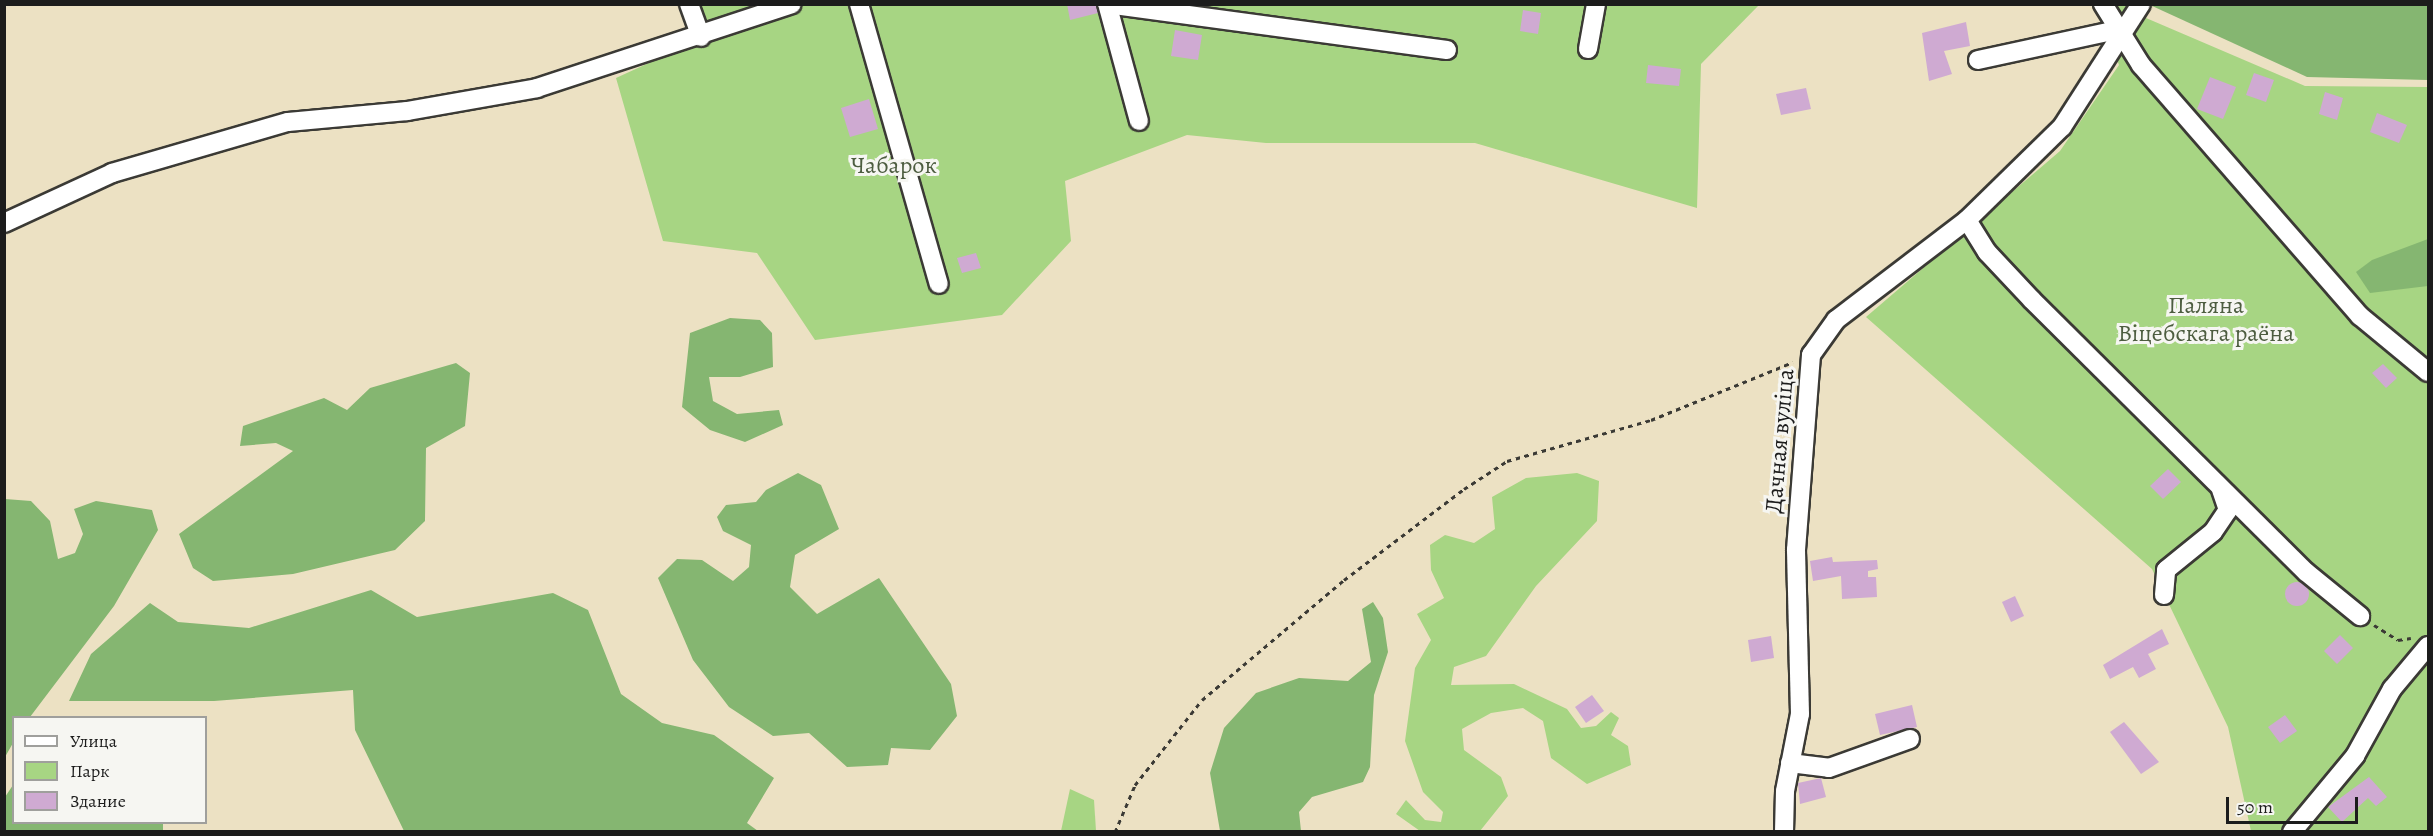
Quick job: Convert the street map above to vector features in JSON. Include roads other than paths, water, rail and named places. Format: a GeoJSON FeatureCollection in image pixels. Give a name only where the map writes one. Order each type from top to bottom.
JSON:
{"type":"FeatureCollection","features":[{"type":"Feature","properties":{"kind":"street"},"geometry":{"type":"LineString","coordinates":[[689,4],[700,37]]}},
{"type":"Feature","properties":{"kind":"street"},"geometry":{"type":"LineString","coordinates":[[4,223],[112,173],[288,122],[407,111],[537,88],[700,37],[792,4]]}},
{"type":"Feature","properties":{"kind":"street"},"geometry":{"type":"LineString","coordinates":[[859,4],[939,284]]}},
{"type":"Feature","properties":{"kind":"street"},"geometry":{"type":"LineString","coordinates":[[1588,49],[1596,4]]}},
{"type":"Feature","properties":{"kind":"street"},"geometry":{"type":"LineString","coordinates":[[2103,4],[2120,35],[2360,316],[2428,372]]}},
{"type":"Feature","properties":{"kind":"street","name":"Дачная вуліца"},"geometry":{"type":"LineString","coordinates":[[1784,831],[1790,763],[1800,714],[1796,550],[1811,355],[1836,320],[1967,220],[2062,128],[2141,4]]}},
{"type":"Feature","properties":{"kind":"street"},"geometry":{"type":"LineString","coordinates":[[1139,121],[1107,6],[1447,50]]}},
{"type":"Feature","properties":{"kind":"street"},"geometry":{"type":"LineString","coordinates":[[1978,60],[2120,35]]}},
{"type":"Feature","properties":{"kind":"street"},"geometry":{"type":"LineString","coordinates":[[1967,220],[1987,252],[2222,490],[2360,616]]}},
{"type":"Feature","properties":{"kind":"street"},"geometry":{"type":"LineString","coordinates":[[2164,595],[2166,570],[2213,532],[2228,510],[2222,490]]}},
{"type":"Feature","properties":{"kind":"street"},"geometry":{"type":"LineString","coordinates":[[2292,831],[2355,756],[2392,689],[2422,644]]}},
{"type":"Feature","properties":{"kind":"street"},"geometry":{"type":"LineString","coordinates":[[1790,763],[1829,768],[1910,739]]}},
{"type":"Feature","properties":{"kind":"park label","name":"Чабарок"},"geometry":{"type":"Point","coordinates":[894,166]}},
{"type":"Feature","properties":{"kind":"park label","name":"Паляна Віцебскага раёна"},"geometry":{"type":"Point","coordinates":[2206,320]}}]}
